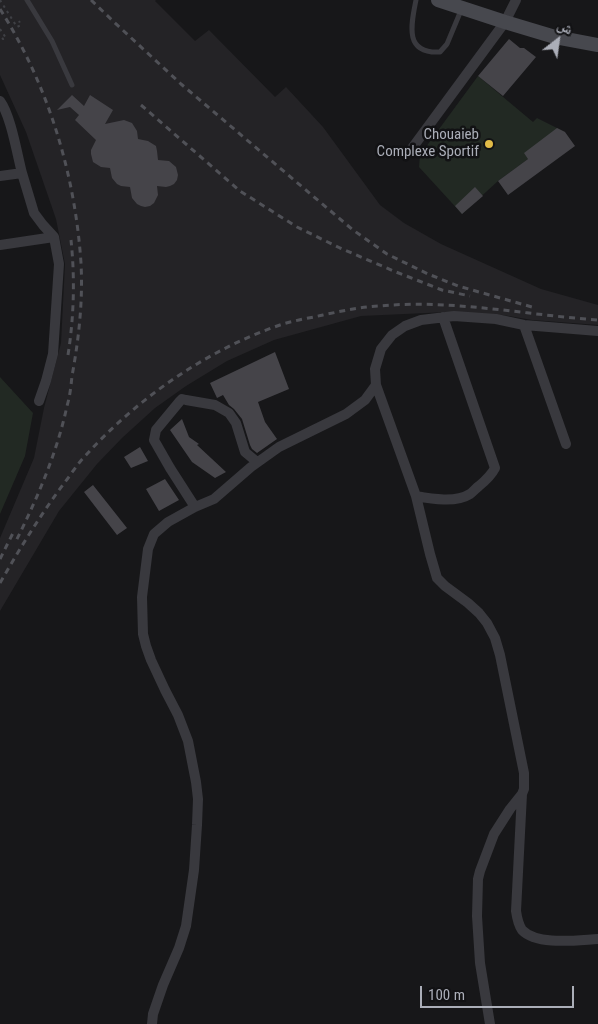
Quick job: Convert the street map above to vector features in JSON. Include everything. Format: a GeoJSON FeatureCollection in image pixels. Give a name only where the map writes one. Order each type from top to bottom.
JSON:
{"type":"FeatureCollection","features":[{"type":"Feature","properties":{"kind":"main road"},"geometry":{"type":"LineString","coordinates":[[438,0],[555,37],[598,45]]}},
{"type":"Feature","properties":{"kind":"street"},"geometry":{"type":"LineString","coordinates":[[410,151],[505,22],[516,0]]}},
{"type":"Feature","properties":{"kind":"street"},"geometry":{"type":"LineString","coordinates":[[0,101],[11,129],[34,213],[54,237],[59,264],[53,354],[39,401]]}},
{"type":"Feature","properties":{"kind":"street"},"geometry":{"type":"LineString","coordinates":[[0,176],[22,174]]}},
{"type":"Feature","properties":{"kind":"street"},"geometry":{"type":"LineString","coordinates":[[0,245],[54,237]]}},
{"type":"Feature","properties":{"kind":"street"},"geometry":{"type":"LineString","coordinates":[[416,496],[454,499],[469,495],[485,482],[495,468],[443,316]]}},
{"type":"Feature","properties":{"kind":"street"},"geometry":{"type":"LineString","coordinates":[[598,331],[524,325],[496,319],[443,316],[421,320],[405,326],[392,335],[381,349],[375,369],[376,386],[416,496],[437,578],[479,613],[495,638],[500,655],[524,773],[516,911],[518,923],[523,931],[534,937],[554,941],[598,940]]}},
{"type":"Feature","properties":{"kind":"street"},"geometry":{"type":"LineString","coordinates":[[524,325],[566,444]]}},
{"type":"Feature","properties":{"kind":"street"},"geometry":{"type":"LineString","coordinates":[[152,1024],[160,992],[179,948],[186,926],[194,870],[198,799],[188,741],[146,646],[142,598],[148,549],[154,534],[168,522],[214,499],[257,462],[279,447],[346,414],[365,400],[376,386]]}},
{"type":"Feature","properties":{"kind":"street"},"geometry":{"type":"LineString","coordinates":[[195,507],[154,440],[156,430],[180,401],[186,400],[214,405],[228,413],[236,423],[245,452],[257,462]]}},
{"type":"Feature","properties":{"kind":"street"},"geometry":{"type":"LineString","coordinates":[[490,1024],[480,963],[476,916],[478,879],[494,834],[522,794]]}},
{"type":"Feature","properties":{"kind":"lane"},"geometry":{"type":"LineString","coordinates":[[27,0],[52,42],[72,85]]}},
{"type":"Feature","properties":{"kind":"lane"},"geometry":{"type":"LineString","coordinates":[[416,0],[412,19],[412,38],[418,48],[429,53],[440,52],[447,44],[462,8]]}},
{"type":"Feature","properties":{"kind":"path"},"geometry":{"type":"LineString","coordinates":[[0,0],[17,27],[21,25],[19,21]]}},
{"type":"Feature","properties":{"kind":"path"},"geometry":{"type":"LineString","coordinates":[[0,29],[6,38],[2,38]]}},
{"type":"Feature","properties":{"kind":"shaded area"},"geometry":{"type":"Polygon","coordinates":[[[0,0],[156,0],[195,41],[209,30],[275,97],[286,87],[323,127],[380,205],[404,223],[441,244],[541,289],[598,305],[598,325],[532,320],[503,315],[448,312],[361,316],[274,340],[227,361],[155,408],[97,464],[59,511],[0,611],[0,538],[34,458],[44,408],[61,343],[65,264],[56,219],[26,132],[0,75],[0,0]]]}},
{"type":"Feature","properties":{"kind":"shaded area","name":"Chouaieb Complexe Sportif"},"geometry":{"type":"Polygon","coordinates":[[[478,76],[533,122],[537,118],[565,132],[498,181],[462,214],[419,167],[420,155],[478,76]]]}},
{"type":"Feature","properties":{"kind":"shaded area"},"geometry":{"type":"Polygon","coordinates":[[[0,377],[33,413],[25,456],[0,514],[0,377]]]}},
{"type":"Feature","properties":{"kind":"building"},"geometry":{"type":"Polygon","coordinates":[[[509,39],[536,57],[503,96],[478,76],[509,39]]]}},
{"type":"Feature","properties":{"kind":"building"},"geometry":{"type":"Polygon","coordinates":[[[72,95],[84,106],[90,95],[113,110],[105,124],[124,120],[132,123],[137,131],[138,139],[148,141],[156,146],[158,160],[169,161],[176,167],[177,180],[170,186],[157,186],[158,195],[150,206],[145,207],[137,204],[132,198],[130,187],[117,184],[112,178],[110,168],[101,167],[93,162],[91,150],[96,140],[75,120],[79,115],[70,107],[57,110],[72,95]]]}},
{"type":"Feature","properties":{"kind":"building"},"geometry":{"type":"Polygon","coordinates":[[[557,128],[565,132],[575,146],[508,195],[498,181],[528,159],[524,153],[557,128]]]}},
{"type":"Feature","properties":{"kind":"building"},"geometry":{"type":"Polygon","coordinates":[[[475,187],[483,196],[462,214],[455,206],[475,187]]]}},
{"type":"Feature","properties":{"kind":"building"},"geometry":{"type":"Polygon","coordinates":[[[275,352],[289,389],[258,402],[265,422],[277,439],[257,453],[250,445],[242,419],[229,405],[223,395],[217,398],[210,383],[275,352]]]}},
{"type":"Feature","properties":{"kind":"building"},"geometry":{"type":"Polygon","coordinates":[[[182,419],[189,437],[199,444],[197,445],[226,472],[215,478],[192,462],[170,430],[182,419]]]}},
{"type":"Feature","properties":{"kind":"building"},"geometry":{"type":"Polygon","coordinates":[[[140,447],[148,461],[131,468],[124,457],[140,447]]]}},
{"type":"Feature","properties":{"kind":"building"},"geometry":{"type":"Polygon","coordinates":[[[165,479],[179,500],[159,511],[146,489],[165,479]]]}},
{"type":"Feature","properties":{"kind":"building"},"geometry":{"type":"Polygon","coordinates":[[[93,485],[127,528],[117,535],[84,492],[93,485]]]}},
{"type":"Feature","properties":{"kind":"railway"},"geometry":{"type":"LineString","coordinates":[[91,0],[181,84],[353,230],[387,254],[458,286],[532,307]]}},
{"type":"Feature","properties":{"kind":"railway"},"geometry":{"type":"LineString","coordinates":[[0,9],[32,68],[56,131],[73,196],[81,263],[81,305],[70,395],[58,441],[46,476],[15,543]]}},
{"type":"Feature","properties":{"kind":"railway"},"geometry":{"type":"LineString","coordinates":[[141,105],[240,191],[297,227],[396,272],[442,290],[470,296]]}},
{"type":"Feature","properties":{"kind":"railway"},"geometry":{"type":"LineString","coordinates":[[68,355],[73,298],[71,240]]}},
{"type":"Feature","properties":{"kind":"railway"},"geometry":{"type":"LineString","coordinates":[[0,583],[56,494],[80,461],[107,434],[176,377],[202,361],[255,334],[288,323],[344,311],[406,304],[488,308],[598,320]]}},
{"type":"Feature","properties":{"kind":"railway"},"geometry":{"type":"LineString","coordinates":[[0,559],[14,531]]}},
{"type":"Feature","properties":{"kind":"place","name":"Chouaieb Complexe Sportif"},"geometry":{"type":"Point","coordinates":[489,144]}}]}
